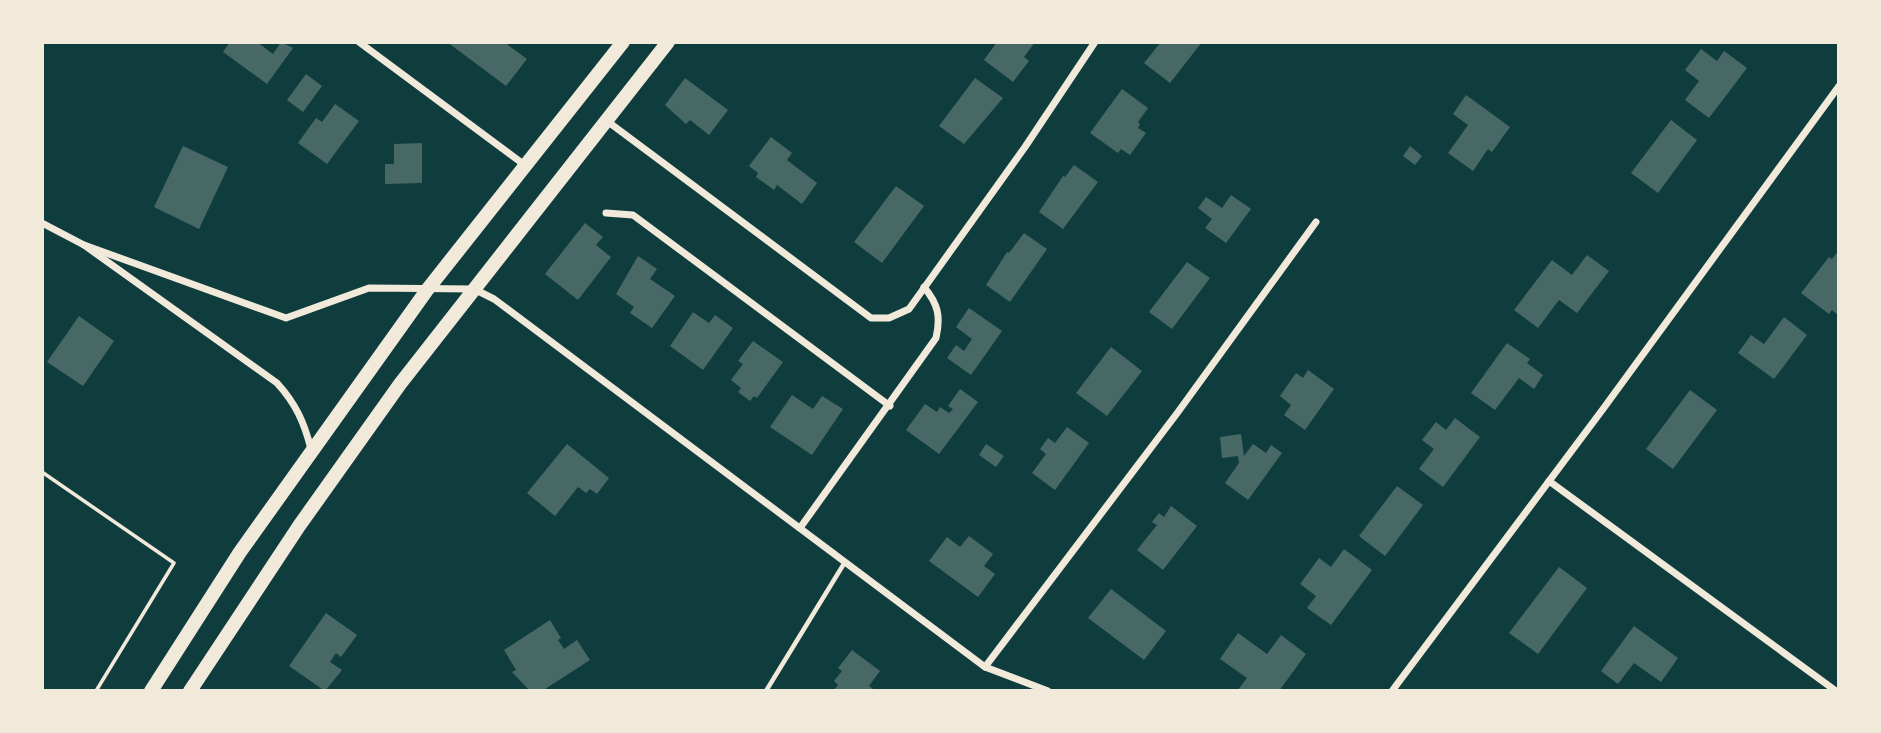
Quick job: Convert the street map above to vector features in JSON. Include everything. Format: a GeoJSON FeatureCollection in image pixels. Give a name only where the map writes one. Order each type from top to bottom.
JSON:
{"type":"FeatureCollection","features":[{"type":"Feature","properties":{"kind":"highway"},"geometry":{"type":"LineString","coordinates":[[151,691],[240,552],[311,449],[427,290],[623,42]]}},
{"type":"Feature","properties":{"kind":"highway"},"geometry":{"type":"LineString","coordinates":[[190,691],[347,456],[668,42]]}},
{"type":"Feature","properties":{"kind":"street"},"geometry":{"type":"LineString","coordinates":[[359,42],[526,166]]}},
{"type":"Feature","properties":{"kind":"street"},"geometry":{"type":"LineString","coordinates":[[606,121],[871,318],[889,318],[909,309],[1025,147],[1095,42]]}},
{"type":"Feature","properties":{"kind":"street"},"geometry":{"type":"LineString","coordinates":[[1392,691],[1839,86]]}},
{"type":"Feature","properties":{"kind":"street"},"geometry":{"type":"LineString","coordinates":[[606,213],[634,215],[890,406]]}},
{"type":"Feature","properties":{"kind":"street"},"geometry":{"type":"LineString","coordinates":[[985,667],[1178,412],[1316,222]]}},
{"type":"Feature","properties":{"kind":"street"},"geometry":{"type":"LineString","coordinates":[[42,223],[83,245],[277,383],[302,417],[311,449]]}},
{"type":"Feature","properties":{"kind":"street"},"geometry":{"type":"LineString","coordinates":[[83,245],[286,318],[369,288],[474,289],[494,299],[985,667],[1048,691]]}},
{"type":"Feature","properties":{"kind":"street"},"geometry":{"type":"LineString","coordinates":[[800,528],[890,406],[936,338],[940,318],[935,300],[925,287]]}},
{"type":"Feature","properties":{"kind":"street"},"geometry":{"type":"LineString","coordinates":[[1549,481],[1836,691]]}},
{"type":"Feature","properties":{"kind":"lane"},"geometry":{"type":"LineString","coordinates":[[766,691],[845,562]]}},
{"type":"Feature","properties":{"kind":"path"},"geometry":{"type":"LineString","coordinates":[[42,472],[174,564],[96,691]]}},
{"type":"Feature","properties":{"kind":"building"},"geometry":{"type":"Polygon","coordinates":[[[230,42],[257,42],[273,54],[281,42],[293,48],[267,84],[223,52],[230,42]]]}},
{"type":"Feature","properties":{"kind":"building"},"geometry":{"type":"Polygon","coordinates":[[[447,42],[504,42],[527,59],[506,86],[447,42]]]}},
{"type":"Feature","properties":{"kind":"building"},"geometry":{"type":"Polygon","coordinates":[[[997,42],[1035,42],[1024,57],[1029,61],[1013,82],[984,60],[997,42]]]}},
{"type":"Feature","properties":{"kind":"building"},"geometry":{"type":"Polygon","coordinates":[[[1161,42],[1202,42],[1170,83],[1144,63],[1161,42]]]}},
{"type":"Feature","properties":{"kind":"building"},"geometry":{"type":"Polygon","coordinates":[[[1701,49],[1717,61],[1724,51],[1747,68],[1709,118],[1685,100],[1699,81],[1685,70],[1701,49]]]}},
{"type":"Feature","properties":{"kind":"building"},"geometry":{"type":"Polygon","coordinates":[[[306,74],[322,86],[303,112],[287,100],[306,74]]]}},
{"type":"Feature","properties":{"kind":"building"},"geometry":{"type":"Polygon","coordinates":[[[685,78],[728,110],[709,135],[690,120],[686,124],[665,105],[685,78]]]}},
{"type":"Feature","properties":{"kind":"building"},"geometry":{"type":"Polygon","coordinates":[[[975,78],[1003,98],[964,144],[939,126],[975,78]]]}},
{"type":"Feature","properties":{"kind":"building"},"geometry":{"type":"Polygon","coordinates":[[[1122,89],[1148,108],[1138,122],[1138,128],[1146,133],[1130,155],[1121,149],[1118,153],[1090,133],[1122,89]]]}},
{"type":"Feature","properties":{"kind":"building"},"geometry":{"type":"Polygon","coordinates":[[[1466,95],[1510,127],[1492,152],[1488,149],[1473,171],[1448,153],[1468,125],[1453,114],[1466,95]]]}},
{"type":"Feature","properties":{"kind":"building"},"geometry":{"type":"Polygon","coordinates":[[[335,104],[359,121],[327,164],[298,143],[316,118],[322,122],[335,104]]]}},
{"type":"Feature","properties":{"kind":"building"},"geometry":{"type":"Polygon","coordinates":[[[1671,120],[1697,140],[1658,193],[1631,173],[1671,120]]]}},
{"type":"Feature","properties":{"kind":"building"},"geometry":{"type":"Polygon","coordinates":[[[771,137],[792,153],[787,160],[817,183],[802,204],[777,185],[774,190],[756,177],[758,173],[749,166],[771,137]]]}},
{"type":"Feature","properties":{"kind":"building"},"geometry":{"type":"Polygon","coordinates":[[[422,143],[422,183],[385,184],[385,164],[394,164],[394,144],[422,143]]]}},
{"type":"Feature","properties":{"kind":"building"},"geometry":{"type":"Polygon","coordinates":[[[183,146],[228,167],[199,229],[154,207],[183,146]]]}},
{"type":"Feature","properties":{"kind":"building"},"geometry":{"type":"Polygon","coordinates":[[[1410,146],[1422,156],[1415,165],[1403,156],[1410,146]]]}},
{"type":"Feature","properties":{"kind":"building"},"geometry":{"type":"Polygon","coordinates":[[[1074,165],[1098,182],[1063,229],[1039,212],[1063,176],[1065,177],[1074,165]]]}},
{"type":"Feature","properties":{"kind":"building"},"geometry":{"type":"Polygon","coordinates":[[[896,186],[924,206],[882,263],[854,242],[896,186]]]}},
{"type":"Feature","properties":{"kind":"building"},"geometry":{"type":"Polygon","coordinates":[[[1231,195],[1251,209],[1226,243],[1205,228],[1212,219],[1198,208],[1206,197],[1222,208],[1231,195]]]}},
{"type":"Feature","properties":{"kind":"building"},"geometry":{"type":"Polygon","coordinates":[[[585,223],[603,237],[596,245],[611,257],[578,300],[545,274],[585,223]]]}},
{"type":"Feature","properties":{"kind":"building"},"geometry":{"type":"Polygon","coordinates":[[[1024,233],[1047,249],[1010,302],[986,285],[1007,252],[1009,253],[1024,233]]]}},
{"type":"Feature","properties":{"kind":"building"},"geometry":{"type":"Polygon","coordinates":[[[1839,250],[1839,316],[1832,310],[1829,314],[1801,293],[1829,257],[1832,259],[1839,250]]]}},
{"type":"Feature","properties":{"kind":"building"},"geometry":{"type":"Polygon","coordinates":[[[1587,255],[1609,271],[1577,313],[1559,300],[1538,328],[1514,310],[1552,260],[1572,275],[1587,255]]]}},
{"type":"Feature","properties":{"kind":"building"},"geometry":{"type":"Polygon","coordinates":[[[638,256],[657,269],[650,279],[675,296],[652,328],[630,313],[634,307],[616,294],[638,256]]]}},
{"type":"Feature","properties":{"kind":"building"},"geometry":{"type":"Polygon","coordinates":[[[1187,262],[1210,278],[1172,329],[1149,312],[1187,262]]]}},
{"type":"Feature","properties":{"kind":"building"},"geometry":{"type":"Polygon","coordinates":[[[969,308],[1002,331],[971,375],[947,358],[956,345],[964,351],[972,339],[956,327],[969,308]]]}},
{"type":"Feature","properties":{"kind":"building"},"geometry":{"type":"Polygon","coordinates":[[[693,312],[709,323],[715,315],[733,328],[703,370],[670,346],[693,312]]]}},
{"type":"Feature","properties":{"kind":"building"},"geometry":{"type":"Polygon","coordinates":[[[79,316],[114,341],[83,386],[47,362],[79,316]]]}},
{"type":"Feature","properties":{"kind":"building"},"geometry":{"type":"Polygon","coordinates":[[[1784,317],[1807,335],[1774,379],[1738,353],[1751,335],[1764,344],[1784,317]]]}},
{"type":"Feature","properties":{"kind":"building"},"geometry":{"type":"Polygon","coordinates":[[[753,341],[783,362],[757,398],[754,396],[750,401],[738,392],[741,388],[731,380],[743,364],[738,361],[753,341]]]}},
{"type":"Feature","properties":{"kind":"building"},"geometry":{"type":"Polygon","coordinates":[[[1507,343],[1530,359],[1527,363],[1543,375],[1534,389],[1519,378],[1495,410],[1471,393],[1507,343]]]}},
{"type":"Feature","properties":{"kind":"building"},"geometry":{"type":"Polygon","coordinates":[[[1111,347],[1142,371],[1107,416],[1076,393],[1111,347]]]}},
{"type":"Feature","properties":{"kind":"building"},"geometry":{"type":"Polygon","coordinates":[[[1308,370],[1334,389],[1305,430],[1284,415],[1291,405],[1280,396],[1296,373],[1303,378],[1308,370]]]}},
{"type":"Feature","properties":{"kind":"building"},"geometry":{"type":"Polygon","coordinates":[[[960,389],[978,402],[939,454],[906,430],[925,404],[937,412],[940,407],[949,413],[953,409],[948,406],[960,389]]]}},
{"type":"Feature","properties":{"kind":"building"},"geometry":{"type":"Polygon","coordinates":[[[1690,390],[1717,410],[1673,469],[1646,449],[1690,390]]]}},
{"type":"Feature","properties":{"kind":"building"},"geometry":{"type":"Polygon","coordinates":[[[792,395],[813,409],[822,396],[843,409],[812,455],[770,427],[792,395]]]}},
{"type":"Feature","properties":{"kind":"building"},"geometry":{"type":"Polygon","coordinates":[[[1455,418],[1480,437],[1443,487],[1419,469],[1434,449],[1422,440],[1436,422],[1446,430],[1455,418]]]}},
{"type":"Feature","properties":{"kind":"building"},"geometry":{"type":"Polygon","coordinates":[[[1067,427],[1089,443],[1055,490],[1032,473],[1046,454],[1040,449],[1048,438],[1055,443],[1067,427]]]}},
{"type":"Feature","properties":{"kind":"building"},"geometry":{"type":"Polygon","coordinates":[[[1241,434],[1244,456],[1253,444],[1266,453],[1271,445],[1282,453],[1248,500],[1225,483],[1239,463],[1238,456],[1222,458],[1220,437],[1241,434]]]}},
{"type":"Feature","properties":{"kind":"building"},"geometry":{"type":"Polygon","coordinates":[[[567,444],[609,478],[597,494],[590,489],[586,493],[578,487],[555,516],[527,493],[567,444]]]}},
{"type":"Feature","properties":{"kind":"building"},"geometry":{"type":"Polygon","coordinates":[[[986,444],[1004,456],[996,467],[979,455],[986,444]]]}},
{"type":"Feature","properties":{"kind":"building"},"geometry":{"type":"Polygon","coordinates":[[[1397,486],[1423,505],[1385,556],[1359,536],[1397,486]]]}},
{"type":"Feature","properties":{"kind":"building"},"geometry":{"type":"Polygon","coordinates":[[[1171,506],[1197,526],[1163,570],[1137,550],[1157,525],[1152,522],[1159,513],[1164,517],[1171,506]]]}},
{"type":"Feature","properties":{"kind":"building"},"geometry":{"type":"Polygon","coordinates":[[[969,536],[993,554],[984,566],[995,574],[978,597],[929,561],[947,537],[960,547],[969,536]]]}},
{"type":"Feature","properties":{"kind":"building"},"geometry":{"type":"Polygon","coordinates":[[[1344,549],[1372,570],[1331,625],[1307,608],[1316,596],[1300,584],[1319,558],[1331,567],[1344,549]]]}},
{"type":"Feature","properties":{"kind":"building"},"geometry":{"type":"Polygon","coordinates":[[[1559,567],[1587,588],[1538,654],[1509,633],[1559,567]]]}},
{"type":"Feature","properties":{"kind":"building"},"geometry":{"type":"Polygon","coordinates":[[[1111,589],[1166,631],[1144,660],[1088,618],[1111,589]]]}},
{"type":"Feature","properties":{"kind":"building"},"geometry":{"type":"Polygon","coordinates":[[[326,613],[357,635],[341,657],[336,653],[330,662],[342,670],[325,691],[289,666],[326,613]]]}},
{"type":"Feature","properties":{"kind":"building"},"geometry":{"type":"Polygon","coordinates":[[[550,620],[564,649],[577,640],[590,660],[542,691],[530,691],[512,672],[516,670],[504,650],[550,620]]]}},
{"type":"Feature","properties":{"kind":"building"},"geometry":{"type":"Polygon","coordinates":[[[1634,626],[1678,658],[1661,682],[1634,663],[1618,684],[1601,671],[1634,626]]]}},
{"type":"Feature","properties":{"kind":"building"},"geometry":{"type":"Polygon","coordinates":[[[1238,633],[1267,654],[1281,635],[1306,654],[1279,691],[1237,691],[1247,678],[1220,659],[1238,633]]]}},
{"type":"Feature","properties":{"kind":"building"},"geometry":{"type":"Polygon","coordinates":[[[852,650],[880,671],[869,686],[876,691],[833,691],[838,685],[834,681],[842,671],[838,668],[852,650]]]}}]}
